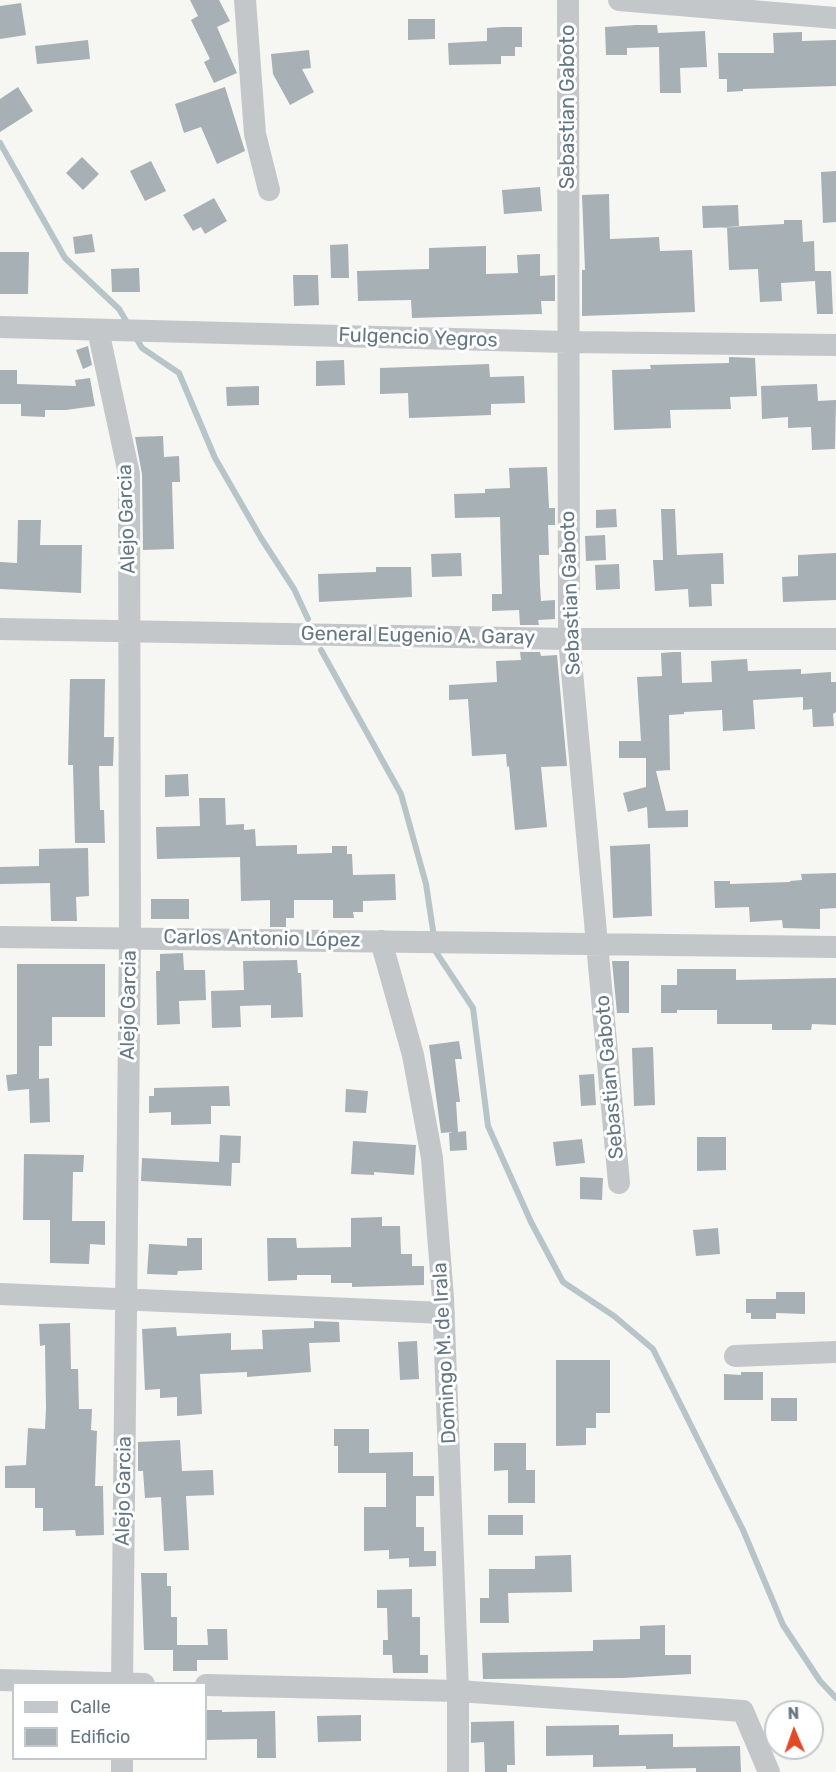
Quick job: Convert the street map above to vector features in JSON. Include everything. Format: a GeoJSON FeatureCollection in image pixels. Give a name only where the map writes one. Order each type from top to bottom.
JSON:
{"type":"FeatureCollection","features":[{"type":"Feature","properties":{"kind":"street"},"geometry":{"type":"LineString","coordinates":[[244,0],[255,134],[269,190]]}},
{"type":"Feature","properties":{"kind":"street","name":"Sebastian Gaboto"},"geometry":{"type":"LineString","coordinates":[[568,0],[569,639],[619,1183]]}},
{"type":"Feature","properties":{"kind":"street"},"geometry":{"type":"LineString","coordinates":[[619,0],[836,18]]}},
{"type":"Feature","properties":{"kind":"street","name":"Fulgencio Yegros"},"geometry":{"type":"LineString","coordinates":[[0,327],[567,342],[836,345]]}},
{"type":"Feature","properties":{"kind":"street","name":"Alejo Garcia"},"geometry":{"type":"LineString","coordinates":[[107,330],[129,474],[130,938],[122,1682]]}},
{"type":"Feature","properties":{"kind":"street","name":"General Eugenio A. Garay"},"geometry":{"type":"LineString","coordinates":[[0,629],[569,639],[836,639]]}},
{"type":"Feature","properties":{"kind":"street","name":"Carlos Antonio López"},"geometry":{"type":"LineString","coordinates":[[0,937],[598,943]]}},
{"type":"Feature","properties":{"kind":"street","name":"Domingo M. de Irala"},"geometry":{"type":"LineString","coordinates":[[381,941],[413,1055],[432,1158],[444,1313],[458,1691],[458,1772]]}},
{"type":"Feature","properties":{"kind":"street"},"geometry":{"type":"LineString","coordinates":[[598,943],[836,947]]}},
{"type":"Feature","properties":{"kind":"street"},"geometry":{"type":"LineString","coordinates":[[0,1294],[444,1313]]}},
{"type":"Feature","properties":{"kind":"street"},"geometry":{"type":"LineString","coordinates":[[735,1356],[836,1352]]}},
{"type":"Feature","properties":{"kind":"street"},"geometry":{"type":"LineString","coordinates":[[0,1680],[81,1682]]}},
{"type":"Feature","properties":{"kind":"street"},"geometry":{"type":"LineString","coordinates":[[207,1685],[458,1691],[743,1712],[769,1772]]}},
{"type":"Feature","properties":{"kind":"building"},"geometry":{"type":"Polygon","coordinates":[[[190,0],[219,0],[230,21],[217,27],[237,73],[214,83],[204,62],[210,59],[191,20],[198,16],[190,0]]]}},
{"type":"Feature","properties":{"kind":"building"},"geometry":{"type":"Polygon","coordinates":[[[21,3],[26,35],[0,39],[0,6],[21,3]]]}},
{"type":"Feature","properties":{"kind":"building"},"geometry":{"type":"Polygon","coordinates":[[[408,19],[435,19],[435,39],[408,40],[408,19]]]}},
{"type":"Feature","properties":{"kind":"building"},"geometry":{"type":"Polygon","coordinates":[[[657,25],[658,33],[705,31],[707,67],[680,68],[681,93],[660,93],[659,47],[627,48],[627,55],[606,55],[605,27],[657,25]]]}},
{"type":"Feature","properties":{"kind":"building"},"geometry":{"type":"Polygon","coordinates":[[[522,27],[522,47],[515,47],[515,56],[501,56],[501,64],[449,65],[448,43],[487,41],[487,28],[522,27]]]}},
{"type":"Feature","properties":{"kind":"building"},"geometry":{"type":"Polygon","coordinates":[[[802,32],[802,41],[836,40],[836,86],[743,89],[743,91],[727,92],[727,79],[719,79],[718,53],[774,53],[773,33],[802,32]]]}},
{"type":"Feature","properties":{"kind":"building"},"geometry":{"type":"Polygon","coordinates":[[[88,40],[90,59],[37,64],[35,46],[88,40]]]}},
{"type":"Feature","properties":{"kind":"building"},"geometry":{"type":"Polygon","coordinates":[[[309,50],[311,68],[302,69],[314,92],[290,105],[273,74],[271,54],[309,50]]]}},
{"type":"Feature","properties":{"kind":"building"},"geometry":{"type":"Polygon","coordinates":[[[18,87],[33,111],[0,132],[0,99],[18,87]]]}},
{"type":"Feature","properties":{"kind":"building"},"geometry":{"type":"Polygon","coordinates":[[[225,87],[245,151],[217,164],[201,127],[184,133],[175,104],[225,87]]]}},
{"type":"Feature","properties":{"kind":"building"},"geometry":{"type":"Polygon","coordinates":[[[82,157],[99,174],[83,190],[66,173],[82,157]]]}},
{"type":"Feature","properties":{"kind":"building"},"geometry":{"type":"Polygon","coordinates":[[[151,161],[166,191],[145,201],[130,171],[151,161]]]}},
{"type":"Feature","properties":{"kind":"building"},"geometry":{"type":"Polygon","coordinates":[[[836,171],[836,222],[823,223],[821,172],[836,171]]]}},
{"type":"Feature","properties":{"kind":"building"},"geometry":{"type":"Polygon","coordinates":[[[540,187],[542,211],[504,214],[502,190],[540,187]]]}},
{"type":"Feature","properties":{"kind":"building"},"geometry":{"type":"Polygon","coordinates":[[[609,194],[610,239],[659,237],[660,251],[692,250],[695,312],[582,316],[582,270],[585,270],[582,195],[609,194]]]}},
{"type":"Feature","properties":{"kind":"building"},"geometry":{"type":"Polygon","coordinates":[[[214,198],[227,221],[205,234],[201,227],[193,231],[183,215],[214,198]]]}},
{"type":"Feature","properties":{"kind":"building"},"geometry":{"type":"Polygon","coordinates":[[[738,205],[739,227],[703,228],[702,206],[738,205]]]}},
{"type":"Feature","properties":{"kind":"building"},"geometry":{"type":"Polygon","coordinates":[[[784,220],[802,220],[803,242],[814,241],[815,271],[831,271],[833,314],[817,314],[815,281],[781,283],[782,301],[760,302],[758,269],[729,270],[727,227],[784,224],[784,220]]]}},
{"type":"Feature","properties":{"kind":"building"},"geometry":{"type":"Polygon","coordinates":[[[92,234],[95,252],[75,254],[73,237],[92,234]]]}},
{"type":"Feature","properties":{"kind":"building"},"geometry":{"type":"Polygon","coordinates":[[[348,244],[349,278],[331,278],[330,245],[348,244]]]}},
{"type":"Feature","properties":{"kind":"building"},"geometry":{"type":"Polygon","coordinates":[[[486,246],[486,274],[518,273],[517,255],[540,254],[540,276],[555,275],[555,301],[541,301],[542,314],[412,318],[411,300],[358,301],[357,271],[429,269],[429,248],[486,246]]]}},
{"type":"Feature","properties":{"kind":"building"},"geometry":{"type":"Polygon","coordinates":[[[0,252],[29,252],[28,294],[0,294],[0,252]]]}},
{"type":"Feature","properties":{"kind":"building"},"geometry":{"type":"Polygon","coordinates":[[[139,268],[140,292],[112,292],[111,269],[139,268]]]}},
{"type":"Feature","properties":{"kind":"building"},"geometry":{"type":"Polygon","coordinates":[[[293,275],[318,275],[319,305],[294,306],[293,275]]]}},
{"type":"Feature","properties":{"kind":"building"},"geometry":{"type":"Polygon","coordinates":[[[88,346],[92,365],[83,369],[76,350],[88,346]]]}},
{"type":"Feature","properties":{"kind":"building"},"geometry":{"type":"Polygon","coordinates":[[[729,357],[755,358],[757,396],[730,397],[731,409],[670,410],[671,428],[614,430],[612,370],[651,369],[650,365],[729,363],[729,357]]]}},
{"type":"Feature","properties":{"kind":"building"},"geometry":{"type":"Polygon","coordinates":[[[344,360],[345,385],[316,386],[316,361],[344,360]]]}},
{"type":"Feature","properties":{"kind":"building"},"geometry":{"type":"Polygon","coordinates":[[[489,364],[490,377],[524,376],[525,403],[491,404],[491,415],[409,418],[408,393],[380,394],[380,368],[489,364]]]}},
{"type":"Feature","properties":{"kind":"building"},"geometry":{"type":"Polygon","coordinates":[[[0,370],[17,370],[17,384],[76,386],[75,380],[90,378],[95,406],[45,410],[45,417],[21,416],[21,404],[0,404],[0,370]]]}},
{"type":"Feature","properties":{"kind":"building"},"geometry":{"type":"Polygon","coordinates":[[[817,384],[818,401],[836,400],[835,449],[812,450],[811,427],[788,428],[788,417],[762,419],[761,386],[817,384]]]}},
{"type":"Feature","properties":{"kind":"building"},"geometry":{"type":"Polygon","coordinates":[[[259,386],[259,405],[227,406],[226,387],[259,386]]]}},
{"type":"Feature","properties":{"kind":"building"},"geometry":{"type":"Polygon","coordinates":[[[163,436],[164,457],[179,456],[180,482],[172,482],[174,549],[143,550],[142,474],[135,437],[163,436]]]}},
{"type":"Feature","properties":{"kind":"building"},"geometry":{"type":"Polygon","coordinates":[[[547,467],[549,508],[555,508],[555,525],[548,525],[549,555],[539,555],[540,586],[541,601],[555,600],[555,619],[538,620],[539,625],[520,625],[519,610],[492,611],[492,594],[502,594],[500,517],[455,518],[454,494],[485,493],[485,489],[510,488],[509,468],[547,467]]]}},
{"type":"Feature","properties":{"kind":"building"},"geometry":{"type":"Polygon","coordinates":[[[616,509],[617,527],[596,528],[596,510],[616,509]]]}},
{"type":"Feature","properties":{"kind":"building"},"geometry":{"type":"Polygon","coordinates":[[[661,509],[675,509],[677,555],[723,553],[724,584],[711,584],[712,606],[689,607],[688,589],[655,591],[653,560],[663,560],[661,509]]]}},
{"type":"Feature","properties":{"kind":"building"},"geometry":{"type":"Polygon","coordinates":[[[18,520],[41,520],[40,545],[82,545],[81,593],[0,589],[0,562],[17,563],[18,520]]]}},
{"type":"Feature","properties":{"kind":"building"},"geometry":{"type":"Polygon","coordinates":[[[605,535],[606,560],[586,561],[585,536],[605,535]]]}},
{"type":"Feature","properties":{"kind":"building"},"geometry":{"type":"Polygon","coordinates":[[[461,553],[462,576],[432,577],[431,554],[461,553]]]}},
{"type":"Feature","properties":{"kind":"building"},"geometry":{"type":"Polygon","coordinates":[[[836,553],[836,600],[783,602],[782,577],[798,576],[798,555],[836,553]]]}},
{"type":"Feature","properties":{"kind":"building"},"geometry":{"type":"Polygon","coordinates":[[[619,564],[620,589],[596,590],[595,565],[619,564]]]}},
{"type":"Feature","properties":{"kind":"building"},"geometry":{"type":"Polygon","coordinates":[[[376,567],[411,567],[412,597],[319,602],[318,574],[376,572],[376,567]]]}},
{"type":"Feature","properties":{"kind":"building"},"geometry":{"type":"Polygon","coordinates":[[[520,652],[540,652],[541,656],[557,655],[567,766],[541,767],[547,827],[515,830],[506,754],[472,756],[468,699],[449,700],[449,685],[497,682],[496,661],[521,660],[520,652]]]}},
{"type":"Feature","properties":{"kind":"building"},"geometry":{"type":"Polygon","coordinates":[[[681,652],[682,683],[712,682],[711,661],[747,659],[748,671],[801,669],[801,674],[831,672],[831,682],[836,682],[834,726],[813,727],[812,709],[803,710],[803,697],[753,700],[755,729],[723,731],[722,710],[669,715],[670,770],[656,771],[666,811],[688,810],[688,827],[648,828],[647,807],[628,812],[623,793],[646,787],[646,758],[619,758],[619,741],[641,741],[637,677],[662,676],[661,653],[681,652]]]}},
{"type":"Feature","properties":{"kind":"building"},"geometry":{"type":"Polygon","coordinates":[[[70,679],[105,679],[104,737],[114,737],[113,766],[99,766],[100,810],[104,810],[105,843],[75,843],[73,765],[68,765],[70,679]]]}},
{"type":"Feature","properties":{"kind":"building"},"geometry":{"type":"Polygon","coordinates":[[[188,774],[189,796],[165,797],[165,775],[188,774]]]}},
{"type":"Feature","properties":{"kind":"building"},"geometry":{"type":"Polygon","coordinates":[[[199,798],[225,798],[226,825],[244,824],[244,830],[255,829],[256,846],[297,845],[297,854],[332,853],[332,846],[347,846],[347,854],[352,854],[353,875],[395,874],[396,900],[363,901],[363,912],[353,912],[354,918],[333,918],[333,900],[294,900],[294,918],[286,918],[286,927],[270,927],[270,900],[241,901],[240,857],[157,859],[156,827],[200,826],[199,798]]]}},
{"type":"Feature","properties":{"kind":"building"},"geometry":{"type":"Polygon","coordinates":[[[650,844],[652,916],[613,918],[610,846],[650,844]]]}},
{"type":"Feature","properties":{"kind":"building"},"geometry":{"type":"Polygon","coordinates":[[[88,848],[89,896],[76,897],[77,921],[51,921],[50,883],[0,884],[0,867],[39,866],[39,849],[88,848]]]}},
{"type":"Feature","properties":{"kind":"building"},"geometry":{"type":"Polygon","coordinates":[[[836,873],[836,908],[820,909],[820,929],[783,928],[782,920],[750,922],[749,907],[715,908],[714,881],[730,881],[730,884],[790,882],[802,880],[801,874],[836,873]]]}},
{"type":"Feature","properties":{"kind":"building"},"geometry":{"type":"Polygon","coordinates":[[[151,899],[189,899],[189,919],[151,919],[151,899]]]}},
{"type":"Feature","properties":{"kind":"building"},"geometry":{"type":"Polygon","coordinates":[[[183,953],[184,970],[205,970],[206,1000],[179,1001],[180,1024],[157,1025],[156,971],[160,971],[160,954],[183,953]]]}},
{"type":"Feature","properties":{"kind":"building"},"geometry":{"type":"Polygon","coordinates":[[[297,960],[298,973],[301,973],[303,1017],[271,1018],[271,1005],[240,1006],[241,1027],[212,1028],[211,991],[244,990],[243,961],[297,960]]]}},
{"type":"Feature","properties":{"kind":"building"},"geometry":{"type":"Polygon","coordinates":[[[612,961],[629,961],[629,1013],[617,1013],[612,961]]]}},
{"type":"Feature","properties":{"kind":"building"},"geometry":{"type":"Polygon","coordinates":[[[17,964],[105,964],[105,1017],[52,1017],[52,1046],[39,1046],[39,1079],[49,1078],[50,1122],[30,1123],[29,1089],[8,1091],[6,1075],[17,1074],[17,964]]]}},
{"type":"Feature","properties":{"kind":"building"},"geometry":{"type":"Polygon","coordinates":[[[677,969],[736,969],[736,980],[836,978],[836,1025],[812,1024],[811,1030],[772,1030],[772,1024],[717,1024],[717,1010],[677,1010],[677,1013],[661,1013],[661,985],[677,985],[677,969]]]}},
{"type":"Feature","properties":{"kind":"building"},"geometry":{"type":"Polygon","coordinates":[[[459,1041],[462,1059],[455,1059],[460,1102],[456,1102],[458,1132],[466,1131],[467,1150],[450,1151],[449,1133],[453,1132],[441,1133],[429,1045],[459,1041]]]}},
{"type":"Feature","properties":{"kind":"building"},"geometry":{"type":"Polygon","coordinates":[[[653,1047],[655,1105],[634,1106],[632,1048],[653,1047]]]}},
{"type":"Feature","properties":{"kind":"building"},"geometry":{"type":"Polygon","coordinates":[[[594,1074],[596,1105],[581,1106],[579,1075],[594,1074]]]}},
{"type":"Feature","properties":{"kind":"building"},"geometry":{"type":"Polygon","coordinates":[[[229,1086],[230,1106],[211,1106],[211,1124],[171,1125],[171,1112],[149,1113],[149,1096],[154,1096],[154,1088],[229,1086]]]}},
{"type":"Feature","properties":{"kind":"building"},"geometry":{"type":"Polygon","coordinates":[[[346,1089],[368,1091],[366,1113],[345,1112],[346,1089]]]}},
{"type":"Feature","properties":{"kind":"building"},"geometry":{"type":"Polygon","coordinates":[[[220,1135],[241,1136],[240,1163],[232,1163],[231,1186],[141,1181],[142,1158],[219,1162],[220,1135]]]}},
{"type":"Feature","properties":{"kind":"building"},"geometry":{"type":"Polygon","coordinates":[[[697,1137],[726,1137],[726,1170],[697,1171],[697,1137]]]}},
{"type":"Feature","properties":{"kind":"building"},"geometry":{"type":"Polygon","coordinates":[[[582,1139],[585,1163],[556,1166],[553,1142],[582,1139]]]}},
{"type":"Feature","properties":{"kind":"building"},"geometry":{"type":"Polygon","coordinates":[[[353,1141],[416,1145],[414,1175],[374,1172],[374,1175],[351,1174],[353,1141]]]}},
{"type":"Feature","properties":{"kind":"building"},"geometry":{"type":"Polygon","coordinates":[[[24,1154],[84,1155],[83,1172],[73,1172],[72,1221],[105,1221],[105,1245],[90,1244],[89,1264],[50,1263],[50,1220],[23,1220],[24,1154]]]}},
{"type":"Feature","properties":{"kind":"building"},"geometry":{"type":"Polygon","coordinates":[[[580,1177],[603,1178],[602,1200],[580,1199],[580,1177]]]}},
{"type":"Feature","properties":{"kind":"building"},"geometry":{"type":"Polygon","coordinates":[[[382,1217],[382,1226],[400,1226],[401,1254],[412,1254],[412,1266],[424,1266],[424,1285],[352,1287],[352,1283],[331,1283],[331,1275],[297,1275],[297,1280],[268,1281],[267,1238],[296,1238],[297,1248],[351,1247],[351,1218],[382,1217]]]}},
{"type":"Feature","properties":{"kind":"building"},"geometry":{"type":"Polygon","coordinates":[[[718,1228],[720,1254],[696,1256],[693,1230],[718,1228]]]}},
{"type":"Feature","properties":{"kind":"building"},"geometry":{"type":"Polygon","coordinates":[[[187,1238],[202,1238],[202,1270],[178,1271],[177,1275],[147,1274],[149,1244],[187,1246],[187,1238]]]}},
{"type":"Feature","properties":{"kind":"building"},"geometry":{"type":"Polygon","coordinates":[[[776,1292],[805,1292],[805,1314],[776,1313],[776,1319],[751,1319],[751,1313],[746,1313],[746,1299],[776,1299],[776,1292]]]}},
{"type":"Feature","properties":{"kind":"building"},"geometry":{"type":"Polygon","coordinates":[[[314,1321],[339,1322],[340,1342],[309,1343],[311,1372],[247,1377],[247,1372],[200,1374],[202,1414],[177,1416],[177,1397],[160,1398],[160,1389],[145,1390],[142,1329],[176,1327],[177,1336],[231,1333],[231,1350],[263,1349],[262,1330],[314,1328],[314,1321]]]}},
{"type":"Feature","properties":{"kind":"building"},"geometry":{"type":"Polygon","coordinates":[[[70,1323],[71,1369],[78,1369],[79,1409],[92,1409],[91,1430],[97,1431],[95,1486],[103,1486],[104,1535],[76,1536],[75,1530],[43,1531],[43,1508],[35,1508],[35,1488],[5,1488],[5,1466],[26,1465],[28,1428],[45,1429],[45,1345],[40,1346],[39,1324],[70,1323]]]}},
{"type":"Feature","properties":{"kind":"building"},"geometry":{"type":"Polygon","coordinates":[[[417,1341],[419,1379],[400,1380],[398,1342],[417,1341]]]}},
{"type":"Feature","properties":{"kind":"building"},"geometry":{"type":"Polygon","coordinates":[[[556,1360],[610,1360],[610,1413],[596,1413],[596,1428],[586,1428],[586,1445],[556,1446],[556,1360]]]}},
{"type":"Feature","properties":{"kind":"building"},"geometry":{"type":"Polygon","coordinates":[[[741,1372],[763,1372],[763,1400],[724,1400],[724,1374],[741,1375],[741,1372]]]}},
{"type":"Feature","properties":{"kind":"building"},"geometry":{"type":"Polygon","coordinates":[[[771,1398],[797,1398],[797,1421],[771,1421],[771,1398]]]}},
{"type":"Feature","properties":{"kind":"building"},"geometry":{"type":"Polygon","coordinates":[[[334,1429],[369,1429],[369,1453],[413,1452],[413,1476],[434,1476],[434,1496],[416,1496],[416,1527],[424,1527],[424,1551],[436,1551],[436,1566],[409,1567],[409,1558],[389,1559],[389,1550],[364,1551],[364,1507],[386,1507],[386,1473],[338,1473],[338,1446],[334,1446],[334,1429]]]}},
{"type":"Feature","properties":{"kind":"building"},"geometry":{"type":"Polygon","coordinates":[[[180,1440],[182,1471],[213,1470],[214,1495],[186,1496],[189,1550],[164,1551],[161,1497],[145,1498],[143,1471],[138,1471],[138,1442],[180,1440]]]}},
{"type":"Feature","properties":{"kind":"building"},"geometry":{"type":"Polygon","coordinates":[[[494,1443],[526,1443],[526,1470],[535,1470],[535,1503],[508,1503],[508,1470],[494,1471],[494,1443]]]}},
{"type":"Feature","properties":{"kind":"building"},"geometry":{"type":"Polygon","coordinates":[[[488,1515],[523,1515],[523,1535],[488,1535],[488,1515]]]}},
{"type":"Feature","properties":{"kind":"building"},"geometry":{"type":"Polygon","coordinates":[[[571,1555],[572,1592],[508,1593],[509,1623],[480,1623],[480,1598],[489,1598],[489,1569],[535,1569],[535,1556],[571,1555]]]}},
{"type":"Feature","properties":{"kind":"building"},"geometry":{"type":"Polygon","coordinates":[[[141,1573],[167,1573],[167,1586],[171,1586],[171,1617],[177,1617],[177,1645],[208,1645],[207,1629],[227,1629],[228,1660],[197,1660],[197,1671],[173,1671],[173,1650],[144,1650],[141,1573]]]}},
{"type":"Feature","properties":{"kind":"building"},"geometry":{"type":"Polygon","coordinates":[[[412,1589],[412,1617],[420,1617],[420,1655],[428,1655],[428,1673],[393,1673],[392,1655],[383,1655],[383,1640],[388,1640],[387,1608],[377,1608],[377,1590],[412,1589]]]}},
{"type":"Feature","properties":{"kind":"building"},"geometry":{"type":"Polygon","coordinates":[[[665,1625],[665,1655],[691,1655],[691,1674],[623,1678],[483,1679],[482,1653],[593,1651],[593,1640],[640,1639],[640,1626],[665,1625]]]}},
{"type":"Feature","properties":{"kind":"building"},"geometry":{"type":"Polygon","coordinates":[[[207,1710],[275,1711],[276,1758],[257,1758],[257,1739],[207,1740],[207,1710]]]}},
{"type":"Feature","properties":{"kind":"building"},"geometry":{"type":"Polygon","coordinates":[[[361,1715],[361,1741],[318,1742],[317,1716],[361,1715]]]}},
{"type":"Feature","properties":{"kind":"building"},"geometry":{"type":"Polygon","coordinates":[[[514,1721],[515,1765],[507,1765],[507,1772],[485,1772],[484,1742],[471,1743],[471,1722],[514,1721]]]}},
{"type":"Feature","properties":{"kind":"building"},"geometry":{"type":"Polygon","coordinates":[[[619,1725],[619,1735],[673,1734],[673,1747],[740,1746],[741,1772],[696,1772],[696,1768],[646,1769],[646,1766],[593,1767],[593,1755],[546,1756],[546,1726],[619,1725]]]}},
{"type":"Feature","properties":{"kind":"waterway"},"geometry":{"type":"LineString","coordinates":[[0,143],[65,258],[119,309],[128,324]]}},
{"type":"Feature","properties":{"kind":"waterway"},"geometry":{"type":"LineString","coordinates":[[135,336],[142,348],[179,373],[215,458],[261,538],[294,589],[308,619]]}},
{"type":"Feature","properties":{"kind":"waterway"},"geometry":{"type":"LineString","coordinates":[[321,650],[401,794],[426,884],[434,937]]}},
{"type":"Feature","properties":{"kind":"waterway"},"geometry":{"type":"LineString","coordinates":[[435,947],[473,1008],[488,1126],[531,1222],[563,1282],[614,1316],[653,1349],[743,1530],[783,1625],[820,1681],[836,1698]]}}]}
